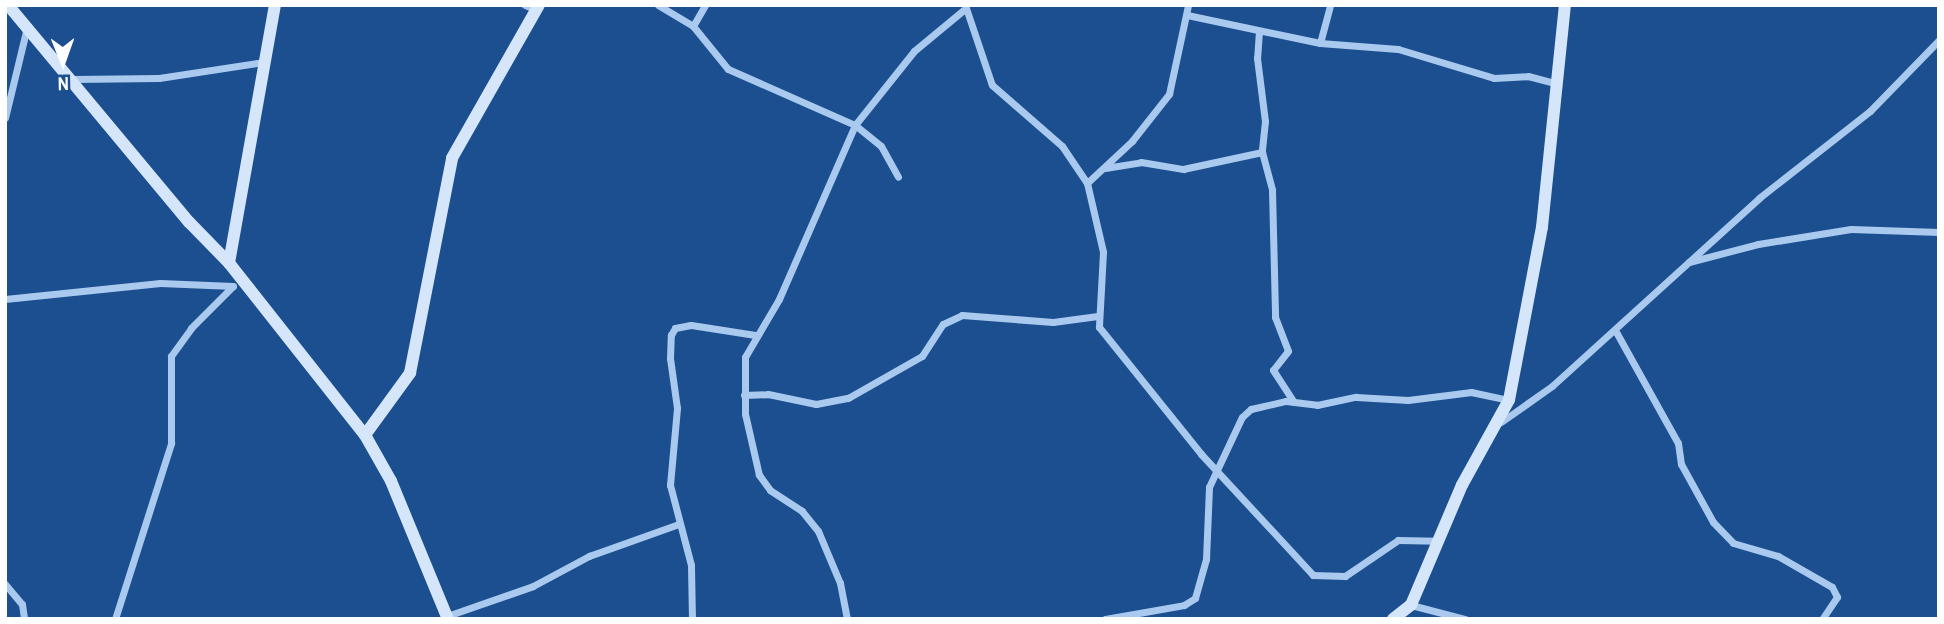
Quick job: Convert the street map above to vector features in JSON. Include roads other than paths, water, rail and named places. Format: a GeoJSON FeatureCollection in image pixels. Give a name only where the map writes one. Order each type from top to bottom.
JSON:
{"type":"FeatureCollection","features":[{"type":"Feature","properties":{"kind":"street"},"geometry":{"type":"LineString","coordinates":[[8,5],[73,79],[189,222],[229,263],[238,284],[365,435],[391,481],[448,617],[533,586],[589,556],[679,524]]}},
{"type":"Feature","properties":{"kind":"street"},"geometry":{"type":"LineString","coordinates":[[229,263],[275,5]]}},
{"type":"Feature","properties":{"kind":"street"},"geometry":{"type":"LineString","coordinates":[[658,5],[693,26],[728,69],[855,125],[881,146],[898,177]]}},
{"type":"Feature","properties":{"kind":"street"},"geometry":{"type":"LineString","coordinates":[[693,26],[705,5]]}},
{"type":"Feature","properties":{"kind":"street"},"geometry":{"type":"LineString","coordinates":[[1087,183],[1148,124],[1169,94],[1188,5]]}},
{"type":"Feature","properties":{"kind":"street"},"geometry":{"type":"LineString","coordinates":[[1321,43],[1330,5]]}},
{"type":"Feature","properties":{"kind":"street"},"geometry":{"type":"LineString","coordinates":[[1394,619],[1411,605],[1437,541],[1475,461],[1501,422],[1509,400],[1542,226],[1554,83],[1565,5]]}},
{"type":"Feature","properties":{"kind":"street"},"geometry":{"type":"LineString","coordinates":[[847,619],[840,583],[818,531],[802,511],[770,490],[759,475],[748,436],[744,395],[745,357],[755,335],[779,299],[855,125],[914,51],[965,6],[992,85],[1062,146],[1087,183],[1103,251],[1099,327],[1216,470],[1313,575],[1322,579],[1355,571],[1398,540],[1437,541]]}},
{"type":"Feature","properties":{"kind":"street"},"geometry":{"type":"LineString","coordinates":[[365,435],[410,373],[452,158],[534,7]]}},
{"type":"Feature","properties":{"kind":"street"},"geometry":{"type":"LineString","coordinates":[[1187,15],[1321,43],[1384,46],[1494,78],[1528,76],[1554,83]]}},
{"type":"Feature","properties":{"kind":"street"},"geometry":{"type":"LineString","coordinates":[[5,118],[27,27]]}},
{"type":"Feature","properties":{"kind":"street"},"geometry":{"type":"LineString","coordinates":[[1259,31],[1262,152],[1272,190],[1275,317],[1288,351],[1273,370],[1294,402]]}},
{"type":"Feature","properties":{"kind":"street"},"geometry":{"type":"LineString","coordinates":[[1501,422],[1552,386],[1759,198],[1870,111],[1939,40]]}},
{"type":"Feature","properties":{"kind":"street"},"geometry":{"type":"LineString","coordinates":[[73,79],[159,78],[263,62]]}},
{"type":"Feature","properties":{"kind":"street"},"geometry":{"type":"LineString","coordinates":[[1103,169],[1141,162],[1183,169],[1262,152]]}},
{"type":"Feature","properties":{"kind":"street"},"geometry":{"type":"LineString","coordinates":[[1685,264],[1758,244],[1851,229],[1939,232]]}},
{"type":"Feature","properties":{"kind":"street"},"geometry":{"type":"LineString","coordinates":[[5,299],[160,283],[238,284]]}},
{"type":"Feature","properties":{"kind":"street"},"geometry":{"type":"LineString","coordinates":[[115,619],[171,443],[171,356],[191,328],[238,284]]}},
{"type":"Feature","properties":{"kind":"street"},"geometry":{"type":"LineString","coordinates":[[744,395],[768,394],[816,404],[848,398],[922,356],[943,324],[962,315],[1054,322],[1098,316]]}},
{"type":"Feature","properties":{"kind":"street"},"geometry":{"type":"LineString","coordinates":[[692,619],[691,565],[670,485],[677,408],[670,358],[671,335],[675,328],[691,325],[755,335]]}},
{"type":"Feature","properties":{"kind":"street"},"geometry":{"type":"LineString","coordinates":[[1615,330],[1678,443],[1681,464],[1713,522],[1734,543],[1778,556],[1832,587],[1837,597],[1822,619]]}},
{"type":"Feature","properties":{"kind":"street"},"geometry":{"type":"LineString","coordinates":[[1105,619],[1184,605],[1195,598],[1206,559],[1205,503],[1216,470],[1242,417],[1251,409],[1294,402],[1318,405],[1356,397],[1408,400],[1471,392],[1509,400]]}},
{"type":"Feature","properties":{"kind":"street"},"geometry":{"type":"LineString","coordinates":[[5,584],[22,604],[24,619]]}},
{"type":"Feature","properties":{"kind":"street"},"geometry":{"type":"LineString","coordinates":[[1411,605],[1465,619]]}}]}
